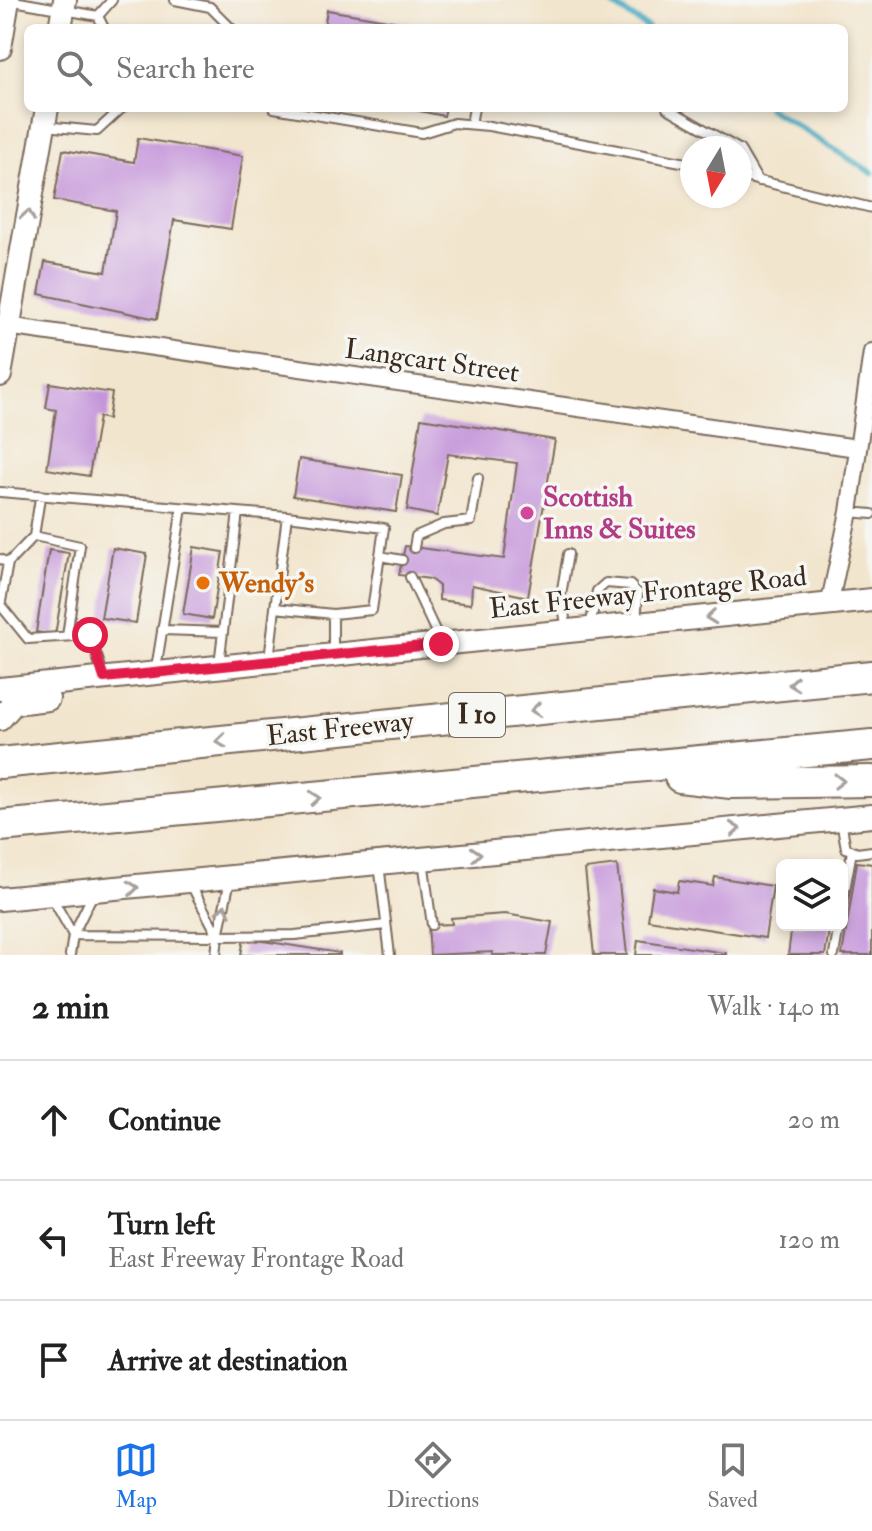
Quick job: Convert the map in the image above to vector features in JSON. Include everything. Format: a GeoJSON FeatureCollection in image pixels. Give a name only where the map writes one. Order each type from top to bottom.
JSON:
{"type":"FeatureCollection","features":[{"type":"Feature","properties":{"kind":"highway","name":"East Freeway"},"geometry":{"type":"LineString","coordinates":[[0,763],[872,676]]}},
{"type":"Feature","properties":{"kind":"highway"},"geometry":{"type":"LineString","coordinates":[[0,826],[872,745]]}},
{"type":"Feature","properties":{"kind":"highway"},"geometry":{"type":"LineString","coordinates":[[622,770],[731,783],[872,781]]}},
{"type":"Feature","properties":{"kind":"main road"},"geometry":{"type":"LineString","coordinates":[[0,48],[8,0]]}},
{"type":"Feature","properties":{"kind":"main road"},"geometry":{"type":"LineString","coordinates":[[0,375],[5,326],[45,117]]}},
{"type":"Feature","properties":{"kind":"main road","name":"East Freeway Frontage Road"},"geometry":{"type":"LineString","coordinates":[[0,689],[130,677],[218,664],[872,600]]}},
{"type":"Feature","properties":{"kind":"main road"},"geometry":{"type":"LineString","coordinates":[[0,719],[14,703],[119,691],[130,677]]}},
{"type":"Feature","properties":{"kind":"main road"},"geometry":{"type":"LineString","coordinates":[[0,899],[872,816]]}},
{"type":"Feature","properties":{"kind":"main road"},"geometry":{"type":"LineString","coordinates":[[0,881],[14,890],[46,896]]}},
{"type":"Feature","properties":{"kind":"street","name":"Langcart Street"},"geometry":{"type":"LineString","coordinates":[[5,326],[857,448]]}},
{"type":"Feature","properties":{"kind":"street"},"geometry":{"type":"LineString","coordinates":[[829,606],[849,512],[872,352]]}},
{"type":"Feature","properties":{"kind":"lane"},"geometry":{"type":"LineString","coordinates":[[8,0],[98,16]]}},
{"type":"Feature","properties":{"kind":"lane"},"geometry":{"type":"LineString","coordinates":[[98,16],[112,0]]}},
{"type":"Feature","properties":{"kind":"lane"},"geometry":{"type":"LineString","coordinates":[[175,0],[210,7],[227,24]]}},
{"type":"Feature","properties":{"kind":"lane"},"geometry":{"type":"LineString","coordinates":[[98,16],[102,24]]}},
{"type":"Feature","properties":{"kind":"lane"},"geometry":{"type":"LineString","coordinates":[[45,117],[97,131],[118,112]]}},
{"type":"Feature","properties":{"kind":"lane"},"geometry":{"type":"LineString","coordinates":[[298,112],[422,133],[454,123],[471,124],[680,162]]}},
{"type":"Feature","properties":{"kind":"lane"},"geometry":{"type":"LineString","coordinates":[[471,124],[473,112]]}},
{"type":"Feature","properties":{"kind":"lane"},"geometry":{"type":"LineString","coordinates":[[674,112],[715,136]]}},
{"type":"Feature","properties":{"kind":"lane"},"geometry":{"type":"LineString","coordinates":[[752,171],[758,181]]}},
{"type":"Feature","properties":{"kind":"lane"},"geometry":{"type":"LineString","coordinates":[[752,179],[872,208]]}},
{"type":"Feature","properties":{"kind":"lane"},"geometry":{"type":"LineString","coordinates":[[414,548],[416,536],[444,524],[471,521],[478,478]]}},
{"type":"Feature","properties":{"kind":"lane"},"geometry":{"type":"LineString","coordinates":[[0,492],[40,498],[287,516],[384,528],[372,610],[333,614],[275,608]]}},
{"type":"Feature","properties":{"kind":"lane"},"geometry":{"type":"LineString","coordinates":[[40,498],[34,536],[4,561],[1,607],[28,639],[90,635],[104,678]]}},
{"type":"Feature","properties":{"kind":"lane"},"geometry":{"type":"LineString","coordinates":[[156,672],[182,508]]}},
{"type":"Feature","properties":{"kind":"lane"},"geometry":{"type":"LineString","coordinates":[[218,664],[238,512]]}},
{"type":"Feature","properties":{"kind":"lane"},"geometry":{"type":"LineString","coordinates":[[849,512],[872,514]]}},
{"type":"Feature","properties":{"kind":"lane"},"geometry":{"type":"LineString","coordinates":[[269,660],[287,516]]}},
{"type":"Feature","properties":{"kind":"lane"},"geometry":{"type":"LineString","coordinates":[[34,536],[80,546],[67,636]]}},
{"type":"Feature","properties":{"kind":"lane"},"geometry":{"type":"LineString","coordinates":[[568,554],[561,595],[579,630]]}},
{"type":"Feature","properties":{"kind":"lane"},"geometry":{"type":"LineString","coordinates":[[380,556],[402,560]]}},
{"type":"Feature","properties":{"kind":"lane"},"geometry":{"type":"LineString","coordinates":[[410,577],[441,644]]}},
{"type":"Feature","properties":{"kind":"lane"},"geometry":{"type":"LineString","coordinates":[[579,630],[597,591],[606,583],[630,585],[638,593],[636,624]]}},
{"type":"Feature","properties":{"kind":"lane"},"geometry":{"type":"LineString","coordinates":[[333,614],[333,654]]}},
{"type":"Feature","properties":{"kind":"lane"},"geometry":{"type":"LineString","coordinates":[[162,633],[223,632]]}},
{"type":"Feature","properties":{"kind":"lane"},"geometry":{"type":"LineString","coordinates":[[840,819],[846,848],[872,851]]}},
{"type":"Feature","properties":{"kind":"lane"},"geometry":{"type":"LineString","coordinates":[[848,873],[852,851]]}},
{"type":"Feature","properties":{"kind":"lane"},"geometry":{"type":"LineString","coordinates":[[423,859],[432,925]]}},
{"type":"Feature","properties":{"kind":"lane"},"geometry":{"type":"LineString","coordinates":[[379,864],[390,955]]}},
{"type":"Feature","properties":{"kind":"lane"},"geometry":{"type":"LineString","coordinates":[[216,955],[230,878]]}},
{"type":"Feature","properties":{"kind":"lane"},"geometry":{"type":"LineString","coordinates":[[190,882],[218,936]]}},
{"type":"Feature","properties":{"kind":"lane"},"geometry":{"type":"LineString","coordinates":[[70,955],[73,935],[94,891]]}},
{"type":"Feature","properties":{"kind":"lane"},"geometry":{"type":"LineString","coordinates":[[46,896],[73,935]]}},
{"type":"Feature","properties":{"kind":"lane"},"geometry":{"type":"LineString","coordinates":[[73,935],[295,935],[386,925]]}},
{"type":"Feature","properties":{"kind":"lane"},"geometry":{"type":"LineString","coordinates":[[834,955],[838,931]]}},
{"type":"Feature","properties":{"kind":"building"},"geometry":{"type":"Polygon","coordinates":[[[327,10],[411,24],[325,24],[327,10]]]}},
{"type":"Feature","properties":{"kind":"building"},"geometry":{"type":"Polygon","coordinates":[[[424,112],[445,112],[444,116],[424,112]]]}},
{"type":"Feature","properties":{"kind":"building"},"geometry":{"type":"Polygon","coordinates":[[[138,138],[243,156],[231,229],[174,220],[157,319],[39,294],[45,262],[106,272],[116,211],[54,200],[63,150],[134,162],[138,138]]]}},
{"type":"Feature","properties":{"kind":"building"},"geometry":{"type":"Polygon","coordinates":[[[50,383],[112,393],[108,419],[99,417],[89,476],[47,469],[56,410],[46,408],[50,383]]]}},
{"type":"Feature","properties":{"kind":"building","name":"Scottish Inns & Suites"},"geometry":{"type":"Polygon","coordinates":[[[421,418],[555,440],[528,597],[472,585],[471,604],[439,600],[439,586],[430,579],[399,575],[405,546],[504,559],[517,463],[448,454],[437,516],[407,510],[421,418]]]}},
{"type":"Feature","properties":{"kind":"building"},"geometry":{"type":"Polygon","coordinates":[[[299,459],[402,475],[396,512],[293,496],[299,459]]]}},
{"type":"Feature","properties":{"kind":"building","name":"Wendy's"},"geometry":{"type":"Polygon","coordinates":[[[194,547],[223,552],[212,619],[183,614],[194,547]]]}},
{"type":"Feature","properties":{"kind":"building"},"geometry":{"type":"Polygon","coordinates":[[[113,548],[147,554],[136,623],[101,618],[113,548]]]}},
{"type":"Feature","properties":{"kind":"building"},"geometry":{"type":"Polygon","coordinates":[[[49,550],[69,553],[55,635],[36,632],[49,550]]]}},
{"type":"Feature","properties":{"kind":"building"},"geometry":{"type":"Polygon","coordinates":[[[857,862],[872,864],[872,955],[842,955],[857,862]]]}},
{"type":"Feature","properties":{"kind":"building"},"geometry":{"type":"Polygon","coordinates":[[[617,865],[627,955],[594,955],[585,869],[617,865]]]}},
{"type":"Feature","properties":{"kind":"building"},"geometry":{"type":"Polygon","coordinates":[[[715,877],[773,886],[765,938],[648,920],[653,888],[677,892],[679,881],[713,886],[715,877]]]}},
{"type":"Feature","properties":{"kind":"building"},"geometry":{"type":"Polygon","coordinates":[[[505,914],[552,922],[546,955],[492,955],[493,952],[430,955],[428,925],[452,924],[451,918],[505,914]]]}},
{"type":"Feature","properties":{"kind":"building"},"geometry":{"type":"Polygon","coordinates":[[[791,931],[829,931],[825,955],[788,955],[791,931]]]}},
{"type":"Feature","properties":{"kind":"building"},"geometry":{"type":"Polygon","coordinates":[[[244,938],[340,953],[340,955],[241,955],[244,938]]]}},
{"type":"Feature","properties":{"kind":"building"},"geometry":{"type":"Polygon","coordinates":[[[638,940],[726,953],[726,955],[636,955],[638,940]]]}},
{"type":"Feature","properties":{"kind":"waterway"},"geometry":{"type":"LineString","coordinates":[[606,0],[642,24]]}},
{"type":"Feature","properties":{"kind":"waterway"},"geometry":{"type":"LineString","coordinates":[[774,112],[872,173]]}},
{"type":"Feature","properties":{"kind":"place","name":"Scottish Inns & Suites"},"geometry":{"type":"Point","coordinates":[527,513]}},
{"type":"Feature","properties":{"kind":"place","name":"Wendy's"},"geometry":{"type":"Point","coordinates":[203,583]}},
{"type":"Feature","properties":{"kind":"route"},"geometry":{"type":"LineString","coordinates":[[90,635],[104,678],[218,664],[441,644]]}}]}
